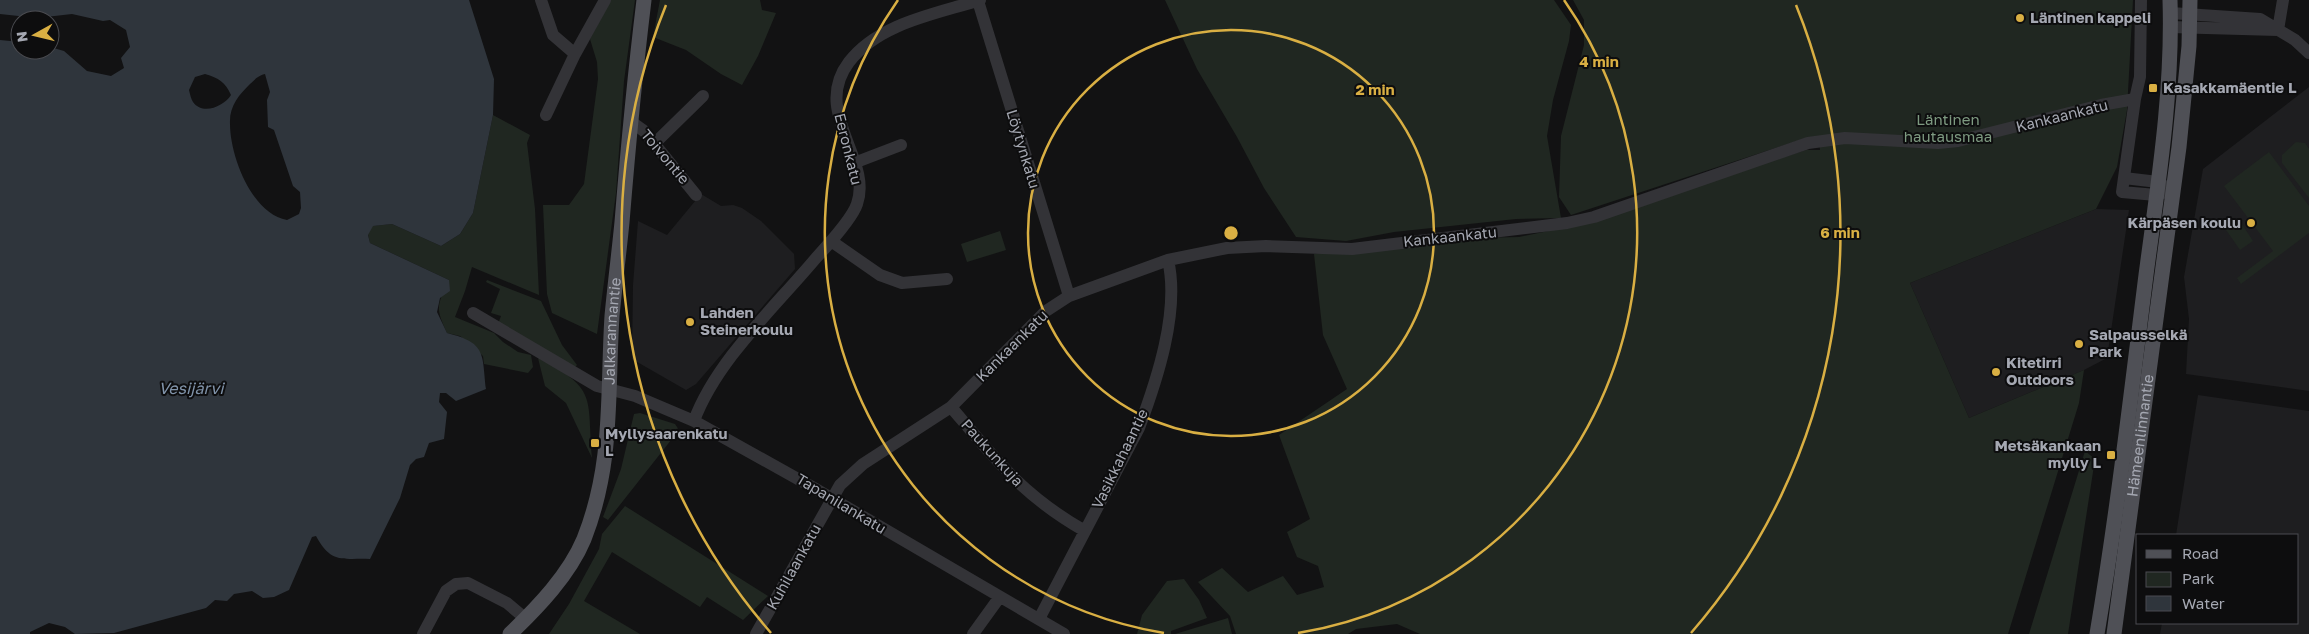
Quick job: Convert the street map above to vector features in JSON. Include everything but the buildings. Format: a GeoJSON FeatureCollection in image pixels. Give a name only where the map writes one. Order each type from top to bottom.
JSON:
{"type":"FeatureCollection","features":[{"type":"Feature","properties":{"kind":"main road","name":"Jalkarannantie"},"geometry":{"type":"LineString","coordinates":[[510,634],[526,619],[566,570],[583,541],[603,474],[608,443],[612,316],[630,122],[644,0]]}},
{"type":"Feature","properties":{"kind":"main road","name":"Hämeenlinnantie"},"geometry":{"type":"LineString","coordinates":[[2097,634],[2166,190],[2165,120],[2171,13]]}},
{"type":"Feature","properties":{"kind":"main road","name":"Hämeenlinnantie"},"geometry":{"type":"LineString","coordinates":[[2114,634],[2166,190],[2190,13]]}},
{"type":"Feature","properties":{"kind":"street"},"geometry":{"type":"LineString","coordinates":[[541,0],[553,35],[575,54]]}},
{"type":"Feature","properties":{"kind":"street"},"geometry":{"type":"LineString","coordinates":[[546,115],[575,54],[605,0]]}},
{"type":"Feature","properties":{"kind":"street","name":"Eeronkatu"},"geometry":{"type":"LineString","coordinates":[[694,421],[708,389],[727,361],[831,241],[857,205],[860,185],[839,122],[836,93],[848,64],[860,49],[883,34],[908,22],[979,0]]}},
{"type":"Feature","properties":{"kind":"street","name":"Löytynkatu"},"geometry":{"type":"LineString","coordinates":[[979,0],[1069,296]]}},
{"type":"Feature","properties":{"kind":"street"},"geometry":{"type":"LineString","coordinates":[[2141,0],[2140,77],[2122,192],[2166,190]]}},
{"type":"Feature","properties":{"kind":"street"},"geometry":{"type":"LineString","coordinates":[[2278,30],[2282,0]]}},
{"type":"Feature","properties":{"kind":"street"},"geometry":{"type":"LineString","coordinates":[[2171,13],[2190,13],[2278,30],[2295,40],[2309,53]]}},
{"type":"Feature","properties":{"kind":"street"},"geometry":{"type":"LineString","coordinates":[[655,143],[703,96]]}},
{"type":"Feature","properties":{"kind":"street","name":"Kankaankatu"},"geometry":{"type":"LineString","coordinates":[[832,499],[840,484],[850,474],[916,428],[951,407],[1046,310],[1069,296],[1168,260],[1227,248],[1266,246],[1352,249],[1568,223],[1594,217],[1808,143],[1845,138],[1938,143],[1958,141],[2101,105],[2135,100]]}},
{"type":"Feature","properties":{"kind":"street","name":"Toivontie"},"geometry":{"type":"LineString","coordinates":[[630,122],[639,126],[655,143],[696,195]]}},
{"type":"Feature","properties":{"kind":"street"},"geometry":{"type":"LineString","coordinates":[[854,163],[901,145]]}},
{"type":"Feature","properties":{"kind":"street"},"geometry":{"type":"LineString","coordinates":[[2124,178],[2166,190]]}},
{"type":"Feature","properties":{"kind":"street"},"geometry":{"type":"LineString","coordinates":[[831,241],[880,275],[902,283],[948,279]]}},
{"type":"Feature","properties":{"kind":"street","name":"Vasikkahaantie"},"geometry":{"type":"LineString","coordinates":[[1039,619],[1139,428],[1150,399],[1163,348],[1171,300],[1172,278],[1168,260]]}},
{"type":"Feature","properties":{"kind":"street","name":"Tapanilankatu"},"geometry":{"type":"LineString","coordinates":[[473,313],[597,386],[635,396],[694,421],[1064,634]]}},
{"type":"Feature","properties":{"kind":"street","name":"Paukunkuja"},"geometry":{"type":"LineString","coordinates":[[951,407],[1002,469],[1040,502],[1085,530]]}},
{"type":"Feature","properties":{"kind":"street","name":"Kuhilaankatu"},"geometry":{"type":"LineString","coordinates":[[756,634],[832,499]]}},
{"type":"Feature","properties":{"kind":"street"},"geometry":{"type":"LineString","coordinates":[[423,634],[446,591],[456,584],[468,583],[507,603],[526,619]]}},
{"type":"Feature","properties":{"kind":"street"},"geometry":{"type":"LineString","coordinates":[[973,634],[999,598]]}},
{"type":"Feature","properties":{"kind":"shaded area","name":"Kärpäsen koulu"},"geometry":{"type":"Polygon","coordinates":[[[2309,87],[2309,391],[2186,374],[2189,319],[2184,277],[2203,169],[2309,87]]]}},
{"type":"Feature","properties":{"kind":"shaded area","name":"Lahden Steinerkoulu"},"geometry":{"type":"Polygon","coordinates":[[[701,194],[721,206],[733,205],[742,208],[761,221],[794,254],[795,269],[696,384],[686,390],[632,359],[633,285],[638,221],[667,235],[701,194]]]}},
{"type":"Feature","properties":{"kind":"shaded area"},"geometry":{"type":"Polygon","coordinates":[[[2096,209],[2129,210],[2107,358],[2084,370],[1969,418],[1910,283],[2096,209]]]}},
{"type":"Feature","properties":{"kind":"shaded area"},"geometry":{"type":"Polygon","coordinates":[[[2198,395],[2309,411],[2309,634],[2160,634],[2162,624],[2299,624],[2299,534],[2176,534],[2198,395]]]}},
{"type":"Feature","properties":{"kind":"green space"},"geometry":{"type":"Polygon","coordinates":[[[611,0],[635,0],[624,81],[616,193],[597,334],[552,313],[547,294],[543,205],[569,205],[584,184],[598,79],[597,62],[590,39],[611,0]]]}},
{"type":"Feature","properties":{"kind":"green space"},"geometry":{"type":"Polygon","coordinates":[[[660,0],[760,0],[762,10],[776,13],[758,56],[742,85],[721,74],[686,50],[653,37],[660,0]]]}},
{"type":"Feature","properties":{"kind":"green space"},"geometry":{"type":"Polygon","coordinates":[[[1165,0],[1554,0],[1571,25],[1569,41],[1553,100],[1547,136],[1561,218],[1516,219],[1394,232],[1346,241],[1296,237],[1264,188],[1197,69],[1165,0]]]}},
{"type":"Feature","properties":{"kind":"green space","name":"Läntinen hautausmaa"},"geometry":{"type":"Polygon","coordinates":[[[1573,0],[2133,0],[2127,110],[2117,167],[2096,209],[1910,283],[1969,418],[2084,370],[2079,403],[2008,634],[1420,634],[1397,624],[1356,629],[1348,634],[1236,634],[1230,616],[1198,582],[1222,568],[1248,592],[1283,576],[1297,595],[1324,587],[1318,566],[1297,557],[1287,532],[1310,519],[1279,435],[1347,389],[1323,335],[1314,254],[1478,238],[1519,237],[1563,228],[1806,150],[1820,150],[1819,138],[1806,138],[1571,215],[1559,197],[1561,136],[1584,45],[1584,20],[1573,0]]]}},
{"type":"Feature","properties":{"kind":"green space"},"geometry":{"type":"Polygon","coordinates":[[[493,115],[530,135],[527,143],[535,209],[539,295],[472,267],[455,317],[494,333],[518,352],[531,355],[533,367],[528,373],[484,364],[483,356],[460,336],[447,333],[439,312],[439,306],[449,280],[370,243],[368,234],[372,226],[392,224],[441,246],[460,234],[473,213],[493,115]]]}},
{"type":"Feature","properties":{"kind":"green space"},"geometry":{"type":"Polygon","coordinates":[[[2296,142],[2305,143],[2309,149],[2309,198],[2282,163],[2282,155],[2296,142]]]}},
{"type":"Feature","properties":{"kind":"green space"},"geometry":{"type":"Polygon","coordinates":[[[2269,152],[2309,206],[2309,233],[2241,284],[2237,278],[2273,251],[2224,186],[2269,152]]]}},
{"type":"Feature","properties":{"kind":"green space"},"geometry":{"type":"Polygon","coordinates":[[[2238,218],[2253,241],[2240,250],[2224,227],[2238,218]]]}},
{"type":"Feature","properties":{"kind":"green space"},"geometry":{"type":"Polygon","coordinates":[[[1000,231],[1006,250],[967,262],[961,244],[1000,231]]]}},
{"type":"Feature","properties":{"kind":"green space"},"geometry":{"type":"Polygon","coordinates":[[[487,280],[541,301],[562,345],[577,365],[575,367],[498,324],[501,316],[491,313],[500,289],[486,282],[487,280]]]}},
{"type":"Feature","properties":{"kind":"green space"},"geometry":{"type":"Polygon","coordinates":[[[538,358],[571,378],[586,396],[589,407],[592,458],[566,403],[545,386],[538,358]]]}},
{"type":"Feature","properties":{"kind":"green space"},"geometry":{"type":"Polygon","coordinates":[[[640,413],[675,424],[679,430],[608,520],[603,517],[621,469],[634,414],[640,413]]]}},
{"type":"Feature","properties":{"kind":"green space"},"geometry":{"type":"Polygon","coordinates":[[[2085,451],[2095,459],[2068,634],[2029,634],[2085,451]]]}},
{"type":"Feature","properties":{"kind":"green space"},"geometry":{"type":"Polygon","coordinates":[[[625,506],[768,596],[743,620],[707,597],[700,607],[612,552],[584,601],[640,634],[549,634],[569,604],[599,549],[602,534],[625,506]]]}},
{"type":"Feature","properties":{"kind":"green space"},"geometry":{"type":"Polygon","coordinates":[[[1184,579],[1199,600],[1207,618],[1171,631],[1171,634],[1137,634],[1142,615],[1167,581],[1184,579]]]}},
{"type":"Feature","properties":{"kind":"green space"},"geometry":{"type":"Polygon","coordinates":[[[1228,618],[1232,634],[1175,634],[1228,618]]]}},
{"type":"Feature","properties":{"kind":"water","name":"Vesijärvi"},"geometry":{"type":"Polygon","coordinates":[[[0,0],[469,0],[494,79],[493,115],[473,213],[460,234],[441,246],[392,224],[373,226],[368,235],[370,243],[449,280],[450,291],[440,298],[437,312],[447,333],[469,341],[480,352],[484,367],[486,389],[456,401],[446,393],[440,393],[439,402],[447,412],[444,439],[429,443],[424,457],[416,459],[410,465],[400,498],[370,559],[338,558],[321,545],[316,536],[312,537],[289,590],[274,597],[263,598],[252,591],[234,594],[227,601],[215,600],[206,608],[114,633],[75,634],[65,627],[49,623],[30,632],[30,634],[0,634],[0,40],[10,41],[10,60],[60,60],[60,50],[64,51],[87,71],[111,76],[124,68],[121,58],[130,47],[126,30],[110,20],[103,21],[72,14],[60,15],[60,10],[10,10],[10,15],[0,14],[0,0]],[[205,74],[195,77],[189,90],[193,102],[197,106],[208,109],[213,108],[224,103],[231,95],[221,81],[205,74]],[[265,74],[258,77],[242,92],[235,101],[231,112],[231,137],[234,152],[245,182],[263,207],[287,220],[299,214],[301,208],[300,192],[293,186],[274,130],[268,127],[267,100],[270,92],[265,74]]]}},
{"type":"Feature","properties":{"kind":"place","name":"Läntinen kappeli"},"geometry":{"type":"Point","coordinates":[2020,18]}},
{"type":"Feature","properties":{"kind":"place","name":"Kasakkamäentie L"},"geometry":{"type":"Point","coordinates":[2153,88]}},
{"type":"Feature","properties":{"kind":"place","name":"Kärpäsen koulu"},"geometry":{"type":"Point","coordinates":[2251,223]}},
{"type":"Feature","properties":{"kind":"place","name":"Lahden Steinerkoulu"},"geometry":{"type":"Point","coordinates":[690,322]}},
{"type":"Feature","properties":{"kind":"place","name":"Salpausselkä Park"},"geometry":{"type":"Point","coordinates":[2079,344]}},
{"type":"Feature","properties":{"kind":"place","name":"Kitetirri Outdoors"},"geometry":{"type":"Point","coordinates":[1996,372]}},
{"type":"Feature","properties":{"kind":"place","name":"Myllysaarenkatu L"},"geometry":{"type":"Point","coordinates":[595,443]}},
{"type":"Feature","properties":{"kind":"place","name":"Metsäkankaan mylly L"},"geometry":{"type":"Point","coordinates":[2111,455]}}]}
